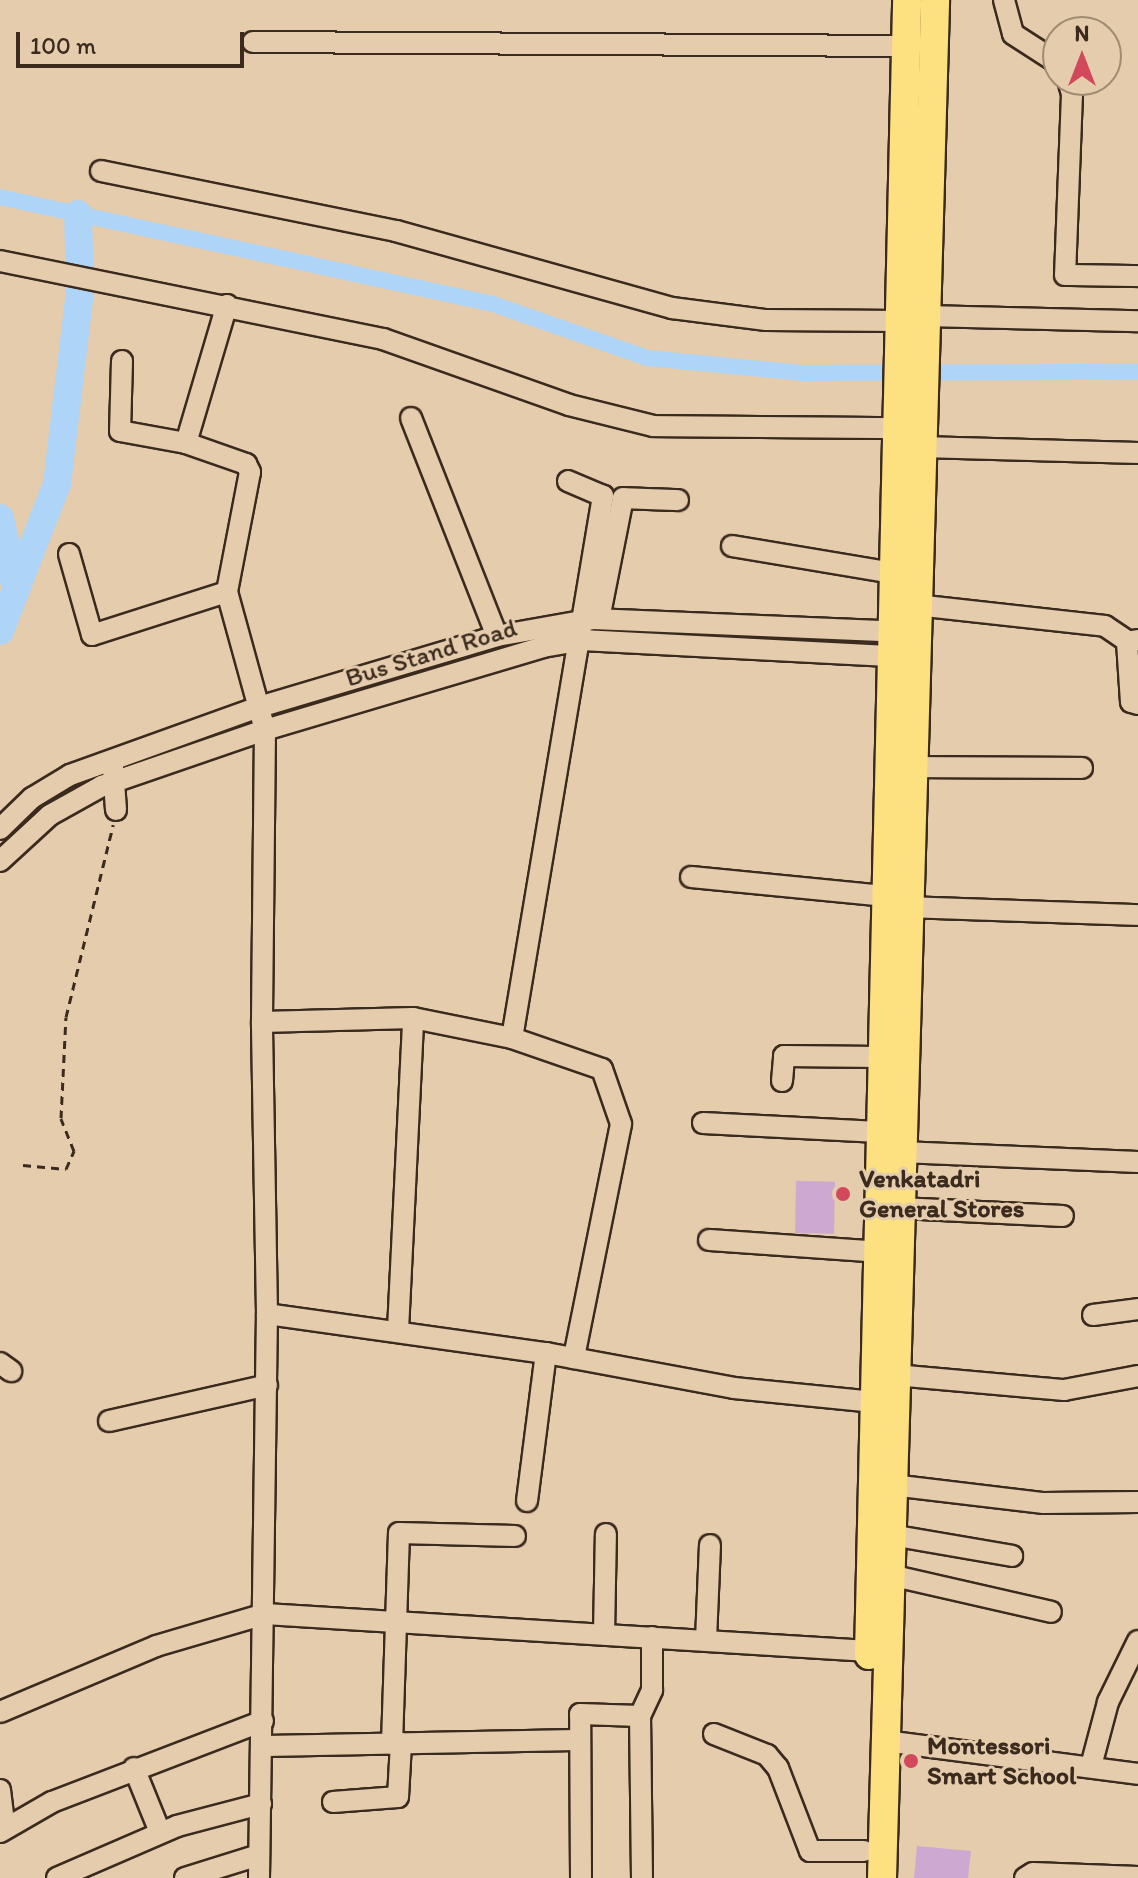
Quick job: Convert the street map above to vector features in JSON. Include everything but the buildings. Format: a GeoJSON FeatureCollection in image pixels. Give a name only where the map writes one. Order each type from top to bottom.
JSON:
{"type":"FeatureCollection","features":[{"type":"Feature","properties":{"kind":"highway"},"geometry":{"type":"LineString","coordinates":[[907,0],[920,46]]}},
{"type":"Feature","properties":{"kind":"highway"},"geometry":{"type":"LineString","coordinates":[[864,1865],[879,1252],[880,1057],[912,767],[906,636],[893,573],[913,328],[920,46],[935,0]]}},
{"type":"Feature","properties":{"kind":"highway"},"geometry":{"type":"LineString","coordinates":[[882,1878],[901,1152],[896,901],[906,636],[922,447],[906,413]]}},
{"type":"Feature","properties":{"kind":"street"},"geometry":{"type":"LineString","coordinates":[[1004,0],[1013,34],[1042,53]]}},
{"type":"Feature","properties":{"kind":"street"},"geometry":{"type":"LineString","coordinates":[[253,42],[920,46]]}},
{"type":"Feature","properties":{"kind":"street"},"geometry":{"type":"LineString","coordinates":[[1072,96],[1065,275],[1138,276]]}},
{"type":"Feature","properties":{"kind":"street"},"geometry":{"type":"LineString","coordinates":[[101,171],[396,231],[672,308],[766,320],[913,328],[1138,321]]}},
{"type":"Feature","properties":{"kind":"street"},"geometry":{"type":"LineString","coordinates":[[0,261],[383,339],[569,405],[653,426],[906,413]]}},
{"type":"Feature","properties":{"kind":"street"},"geometry":{"type":"LineString","coordinates":[[186,443],[227,305]]}},
{"type":"Feature","properties":{"kind":"street"},"geometry":{"type":"LineString","coordinates":[[122,361],[120,431],[186,443],[246,464],[250,472],[227,592],[265,730],[262,1022],[267,1385],[259,1878]]}},
{"type":"Feature","properties":{"kind":"street"},"geometry":{"type":"LineString","coordinates":[[411,418],[497,636]]}},
{"type":"Feature","properties":{"kind":"street"},"geometry":{"type":"LineString","coordinates":[[922,447],[1138,453]]}},
{"type":"Feature","properties":{"kind":"street"},"geometry":{"type":"LineString","coordinates":[[568,481],[603,496],[589,626]]}},
{"type":"Feature","properties":{"kind":"street"},"geometry":{"type":"LineString","coordinates":[[512,1038],[589,626],[623,498],[678,500]]}},
{"type":"Feature","properties":{"kind":"street"},"geometry":{"type":"LineString","coordinates":[[732,546],[893,573]]}},
{"type":"Feature","properties":{"kind":"street"},"geometry":{"type":"LineString","coordinates":[[69,554],[92,635],[227,592]]}},
{"type":"Feature","properties":{"kind":"street","name":"Bus Stand Road"},"geometry":{"type":"LineString","coordinates":[[0,829],[49,787],[265,730],[589,626]]}},
{"type":"Feature","properties":{"kind":"street","name":"Bus Stand Road"},"geometry":{"type":"LineString","coordinates":[[0,861],[50,815],[114,770],[259,707],[497,636],[589,626],[906,636],[1105,626],[1133,640]]}},
{"type":"Feature","properties":{"kind":"street"},"geometry":{"type":"LineString","coordinates":[[1133,640],[1131,703],[1138,704]]}},
{"type":"Feature","properties":{"kind":"street"},"geometry":{"type":"LineString","coordinates":[[912,767],[1082,768]]}},
{"type":"Feature","properties":{"kind":"street"},"geometry":{"type":"LineString","coordinates":[[114,770],[116,810]]}},
{"type":"Feature","properties":{"kind":"street"},"geometry":{"type":"LineString","coordinates":[[691,877],[896,901],[1138,915]]}},
{"type":"Feature","properties":{"kind":"street"},"geometry":{"type":"LineString","coordinates":[[262,1022],[413,1018],[512,1038],[602,1069],[621,1124],[574,1358]]}},
{"type":"Feature","properties":{"kind":"street"},"geometry":{"type":"LineString","coordinates":[[398,1330],[413,1018]]}},
{"type":"Feature","properties":{"kind":"street"},"geometry":{"type":"LineString","coordinates":[[782,1081],[784,1056],[880,1057]]}},
{"type":"Feature","properties":{"kind":"street"},"geometry":{"type":"LineString","coordinates":[[703,1123],[879,1132]]}},
{"type":"Feature","properties":{"kind":"street"},"geometry":{"type":"LineString","coordinates":[[901,1152],[1138,1162]]}},
{"type":"Feature","properties":{"kind":"street"},"geometry":{"type":"LineString","coordinates":[[900,1208],[1063,1216]]}},
{"type":"Feature","properties":{"kind":"street"},"geometry":{"type":"LineString","coordinates":[[709,1240],[879,1252]]}},
{"type":"Feature","properties":{"kind":"street"},"geometry":{"type":"LineString","coordinates":[[1093,1315],[1138,1309]]}},
{"type":"Feature","properties":{"kind":"street"},"geometry":{"type":"LineString","coordinates":[[267,1314],[546,1353],[734,1388],[874,1402]]}},
{"type":"Feature","properties":{"kind":"street"},"geometry":{"type":"LineString","coordinates":[[527,1501],[546,1353]]}},
{"type":"Feature","properties":{"kind":"street"},"geometry":{"type":"LineString","coordinates":[[895,1375],[1064,1390],[1138,1376]]}},
{"type":"Feature","properties":{"kind":"street"},"geometry":{"type":"LineString","coordinates":[[109,1421],[267,1385]]}},
{"type":"Feature","properties":{"kind":"street"},"geometry":{"type":"LineString","coordinates":[[892,1485],[1044,1503],[1138,1502]]}},
{"type":"Feature","properties":{"kind":"street"},"geometry":{"type":"LineString","coordinates":[[333,1802],[398,1797],[395,1619],[400,1531],[515,1536]]}},
{"type":"Feature","properties":{"kind":"street"},"geometry":{"type":"LineString","coordinates":[[604,1634],[606,1534]]}},
{"type":"Feature","properties":{"kind":"street"},"geometry":{"type":"LineString","coordinates":[[891,1535],[1012,1556]]}},
{"type":"Feature","properties":{"kind":"street"},"geometry":{"type":"LineString","coordinates":[[706,1640],[710,1545]]}},
{"type":"Feature","properties":{"kind":"street"},"geometry":{"type":"LineString","coordinates":[[890,1575],[1051,1612]]}},
{"type":"Feature","properties":{"kind":"street"},"geometry":{"type":"LineString","coordinates":[[0,1712],[156,1646],[265,1614],[395,1619],[869,1651]]}},
{"type":"Feature","properties":{"kind":"street"},"geometry":{"type":"LineString","coordinates":[[642,1878],[640,1716],[652,1690],[652,1637]]}},
{"type":"Feature","properties":{"kind":"street"},"geometry":{"type":"LineString","coordinates":[[1091,1766],[1108,1702],[1138,1641]]}},
{"type":"Feature","properties":{"kind":"street"},"geometry":{"type":"LineString","coordinates":[[581,1878],[580,1714],[640,1716]]}},
{"type":"Feature","properties":{"kind":"street"},"geometry":{"type":"LineString","coordinates":[[0,1790],[2,1830],[52,1802],[263,1721]]}},
{"type":"Feature","properties":{"kind":"street"},"geometry":{"type":"LineString","coordinates":[[714,1734],[767,1755],[778,1768],[810,1851],[864,1865]]}},
{"type":"Feature","properties":{"kind":"street"},"geometry":{"type":"LineString","coordinates":[[263,1746],[579,1740]]}},
{"type":"Feature","properties":{"kind":"street"},"geometry":{"type":"LineString","coordinates":[[885,1741],[1138,1774]]}},
{"type":"Feature","properties":{"kind":"street"},"geometry":{"type":"LineString","coordinates":[[134,1768],[160,1832]]}},
{"type":"Feature","properties":{"kind":"street"},"geometry":{"type":"LineString","coordinates":[[57,1878],[160,1832],[261,1804]]}},
{"type":"Feature","properties":{"kind":"street"},"geometry":{"type":"LineString","coordinates":[[185,1878],[259,1855]]}},
{"type":"Feature","properties":{"kind":"street"},"geometry":{"type":"LineString","coordinates":[[1025,1878],[1033,1873],[1138,1877]]}},
{"type":"Feature","properties":{"kind":"path"},"geometry":{"type":"LineString","coordinates":[[23,1165],[66,1169],[74,1151],[61,1118],[66,1017],[116,810]]}},
{"type":"Feature","properties":{"kind":"waterway"},"geometry":{"type":"LineString","coordinates":[[0,197],[493,304],[647,358],[803,373],[1138,372]]}},
{"type":"Feature","properties":{"kind":"waterway"},"geometry":{"type":"LineString","coordinates":[[16,589],[57,484],[80,290],[78,214]]}},
{"type":"Feature","properties":{"kind":"waterway"},"geometry":{"type":"LineString","coordinates":[[0,518],[16,589],[0,631]]}},
{"type":"Feature","properties":{"kind":"place","name":"Venkatadri General Stores"},"geometry":{"type":"Point","coordinates":[843,1194]}},
{"type":"Feature","properties":{"kind":"place","name":"Montessori Smart School"},"geometry":{"type":"Point","coordinates":[911,1761]}}]}
